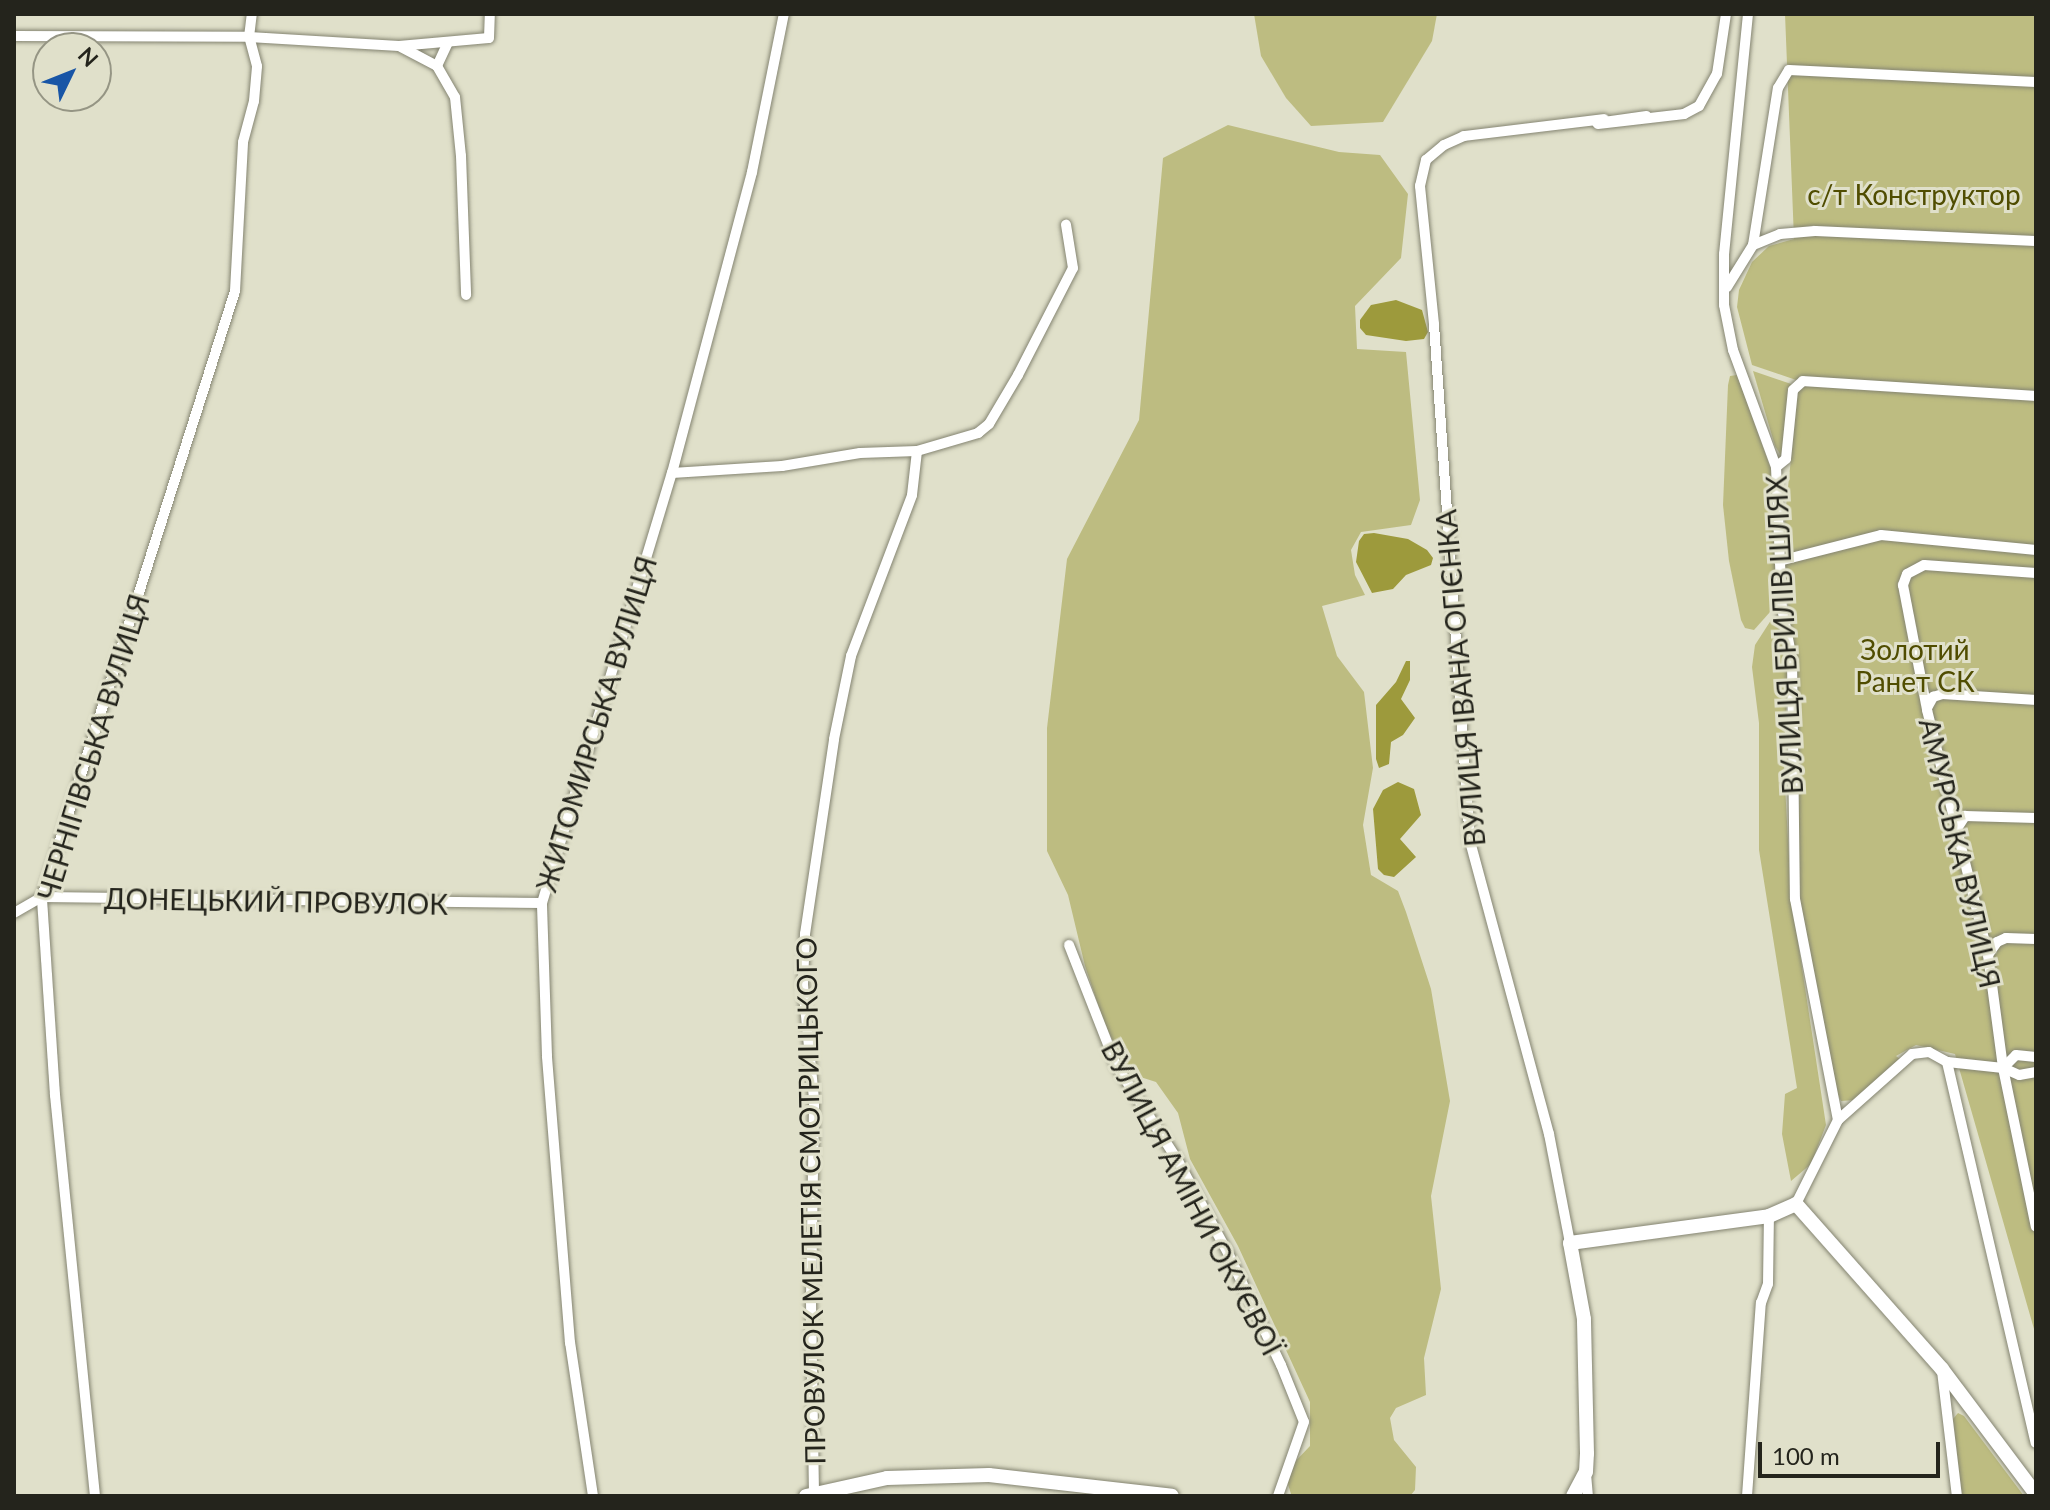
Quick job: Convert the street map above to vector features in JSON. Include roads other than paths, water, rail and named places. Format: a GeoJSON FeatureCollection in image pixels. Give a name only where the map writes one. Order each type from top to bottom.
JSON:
{"type":"FeatureCollection","features":[{"type":"Feature","properties":{"kind":"street","name":"ЧЕРНІГІВСЬКА ВУЛИЦЯ"},"geometry":{"type":"LineString","coordinates":[[95,1496],[55,1095],[42,897],[235,291],[243,142],[254,101],[257,66],[249,37],[252,14]]}},
{"type":"Feature","properties":{"kind":"street"},"geometry":{"type":"LineString","coordinates":[[14,36],[249,37],[399,46],[489,38],[490,14]]}},
{"type":"Feature","properties":{"kind":"street","name":"ЖИТОМИРСЬКА ВУЛИЦЯ"},"geometry":{"type":"LineString","coordinates":[[593,1496],[570,1343],[547,1056],[542,903],[672,473],[752,172],[784,14]]}},
{"type":"Feature","properties":{"kind":"street"},"geometry":{"type":"LineString","coordinates":[[1447,144],[1692,111],[1712,89],[1726,14]]}},
{"type":"Feature","properties":{"kind":"street","name":"ВУЛИЦЯ БРИЛІВ ШЛЯХ"},"geometry":{"type":"LineString","coordinates":[[1748,14],[1724,254],[1724,305],[1733,350],[1776,467],[1782,608],[1792,659],[1795,899],[1838,1120]]}},
{"type":"Feature","properties":{"kind":"street"},"geometry":{"type":"LineString","coordinates":[[437,66],[448,42]]}},
{"type":"Feature","properties":{"kind":"street"},"geometry":{"type":"LineString","coordinates":[[399,46],[437,66],[455,97],[461,156],[466,295]]}},
{"type":"Feature","properties":{"kind":"street"},"geometry":{"type":"LineString","coordinates":[[1726,289],[1753,245],[1778,88],[1789,70],[2036,82]]}},
{"type":"Feature","properties":{"kind":"street"},"geometry":{"type":"LineString","coordinates":[[1647,116],[1541,130],[1447,144],[1628,117],[1647,116]]}},
{"type":"Feature","properties":{"kind":"street"},"geometry":{"type":"LineString","coordinates":[[1604,119],[1589,121],[1447,144],[1469,135],[1604,119]]}},
{"type":"Feature","properties":{"kind":"street","name":"ВУЛИЦЯ ІВАНА ОГІЄНКА"},"geometry":{"type":"LineString","coordinates":[[1447,144],[1426,160],[1420,206],[1434,324],[1470,842],[1549,1134],[1584,1319],[1588,1496]]}},
{"type":"Feature","properties":{"kind":"street"},"geometry":{"type":"LineString","coordinates":[[672,473],[782,466],[860,453],[917,451],[978,433],[989,424],[1018,375],[1073,268],[1066,225]]}},
{"type":"Feature","properties":{"kind":"street"},"geometry":{"type":"LineString","coordinates":[[1753,245],[1780,234],[1815,231],[2036,241]]}},
{"type":"Feature","properties":{"kind":"street"},"geometry":{"type":"LineString","coordinates":[[1776,467],[1786,459],[1793,390],[1803,381],[2036,396]]}},
{"type":"Feature","properties":{"kind":"street","name":"ПРОВУЛОК МЕЛЕТІЯ СМОТРИЦЬКОГО"},"geometry":{"type":"LineString","coordinates":[[917,451],[912,495],[851,656],[834,739],[805,934],[803,984],[814,1099],[810,1495],[887,1478],[989,1475],[1172,1496]]}},
{"type":"Feature","properties":{"kind":"street"},"geometry":{"type":"LineString","coordinates":[[1779,561],[1881,535],[2036,550]]}},
{"type":"Feature","properties":{"kind":"street","name":"АМУРСЬКА ВУЛИЦЯ"},"geometry":{"type":"LineString","coordinates":[[2036,573],[1924,565],[1907,574],[1903,585],[1927,710],[1988,955],[2003,1068],[2032,1188],[2036,1227]]}},
{"type":"Feature","properties":{"kind":"street"},"geometry":{"type":"LineString","coordinates":[[1927,710],[1929,701],[1943,694],[2036,700]]}},
{"type":"Feature","properties":{"kind":"street"},"geometry":{"type":"LineString","coordinates":[[1956,830],[1965,816],[2036,818]]}},
{"type":"Feature","properties":{"kind":"street"},"geometry":{"type":"LineString","coordinates":[[14,913],[42,897]]}},
{"type":"Feature","properties":{"kind":"street","name":"ДОНЕЦЬКИЙ ПРОВУЛОК"},"geometry":{"type":"LineString","coordinates":[[42,897],[542,903]]}},
{"type":"Feature","properties":{"kind":"street"},"geometry":{"type":"LineString","coordinates":[[1988,955],[1997,942],[2006,938],[2036,939]]}},
{"type":"Feature","properties":{"kind":"street","name":"ВУЛИЦЯ АМІНИ ОКУЄВОЇ"},"geometry":{"type":"LineString","coordinates":[[1069,945],[1116,1065],[1178,1161],[1228,1253],[1281,1365],[1304,1422],[1278,1496]]}},
{"type":"Feature","properties":{"kind":"street"},"geometry":{"type":"LineString","coordinates":[[1570,1243],[1769,1216],[1796,1204],[1838,1120],[1912,1054],[1929,1052],[1947,1062],[2003,1068],[2019,1075],[2036,1072]]}},
{"type":"Feature","properties":{"kind":"street"},"geometry":{"type":"LineString","coordinates":[[2003,1068],[2016,1055],[2036,1057]]}},
{"type":"Feature","properties":{"kind":"street"},"geometry":{"type":"LineString","coordinates":[[1947,1062],[2036,1443]]}},
{"type":"Feature","properties":{"kind":"street"},"geometry":{"type":"LineString","coordinates":[[1796,1204],[1942,1369],[2036,1494]]}},
{"type":"Feature","properties":{"kind":"street"},"geometry":{"type":"LineString","coordinates":[[1747,1496],[1761,1303],[1768,1284],[1769,1216]]}},
{"type":"Feature","properties":{"kind":"street"},"geometry":{"type":"LineString","coordinates":[[1942,1369],[1957,1496]]}},
{"type":"Feature","properties":{"kind":"street"},"geometry":{"type":"LineString","coordinates":[[1573,1496],[1586,1472]]}},
{"type":"Feature","properties":{"kind":"park label","name":"с/т Конструктор"},"geometry":{"type":"Point","coordinates":[1914,194]}},
{"type":"Feature","properties":{"kind":"park label","name":"Золотий Ранет СК"},"geometry":{"type":"Point","coordinates":[1915,665]}}]}
